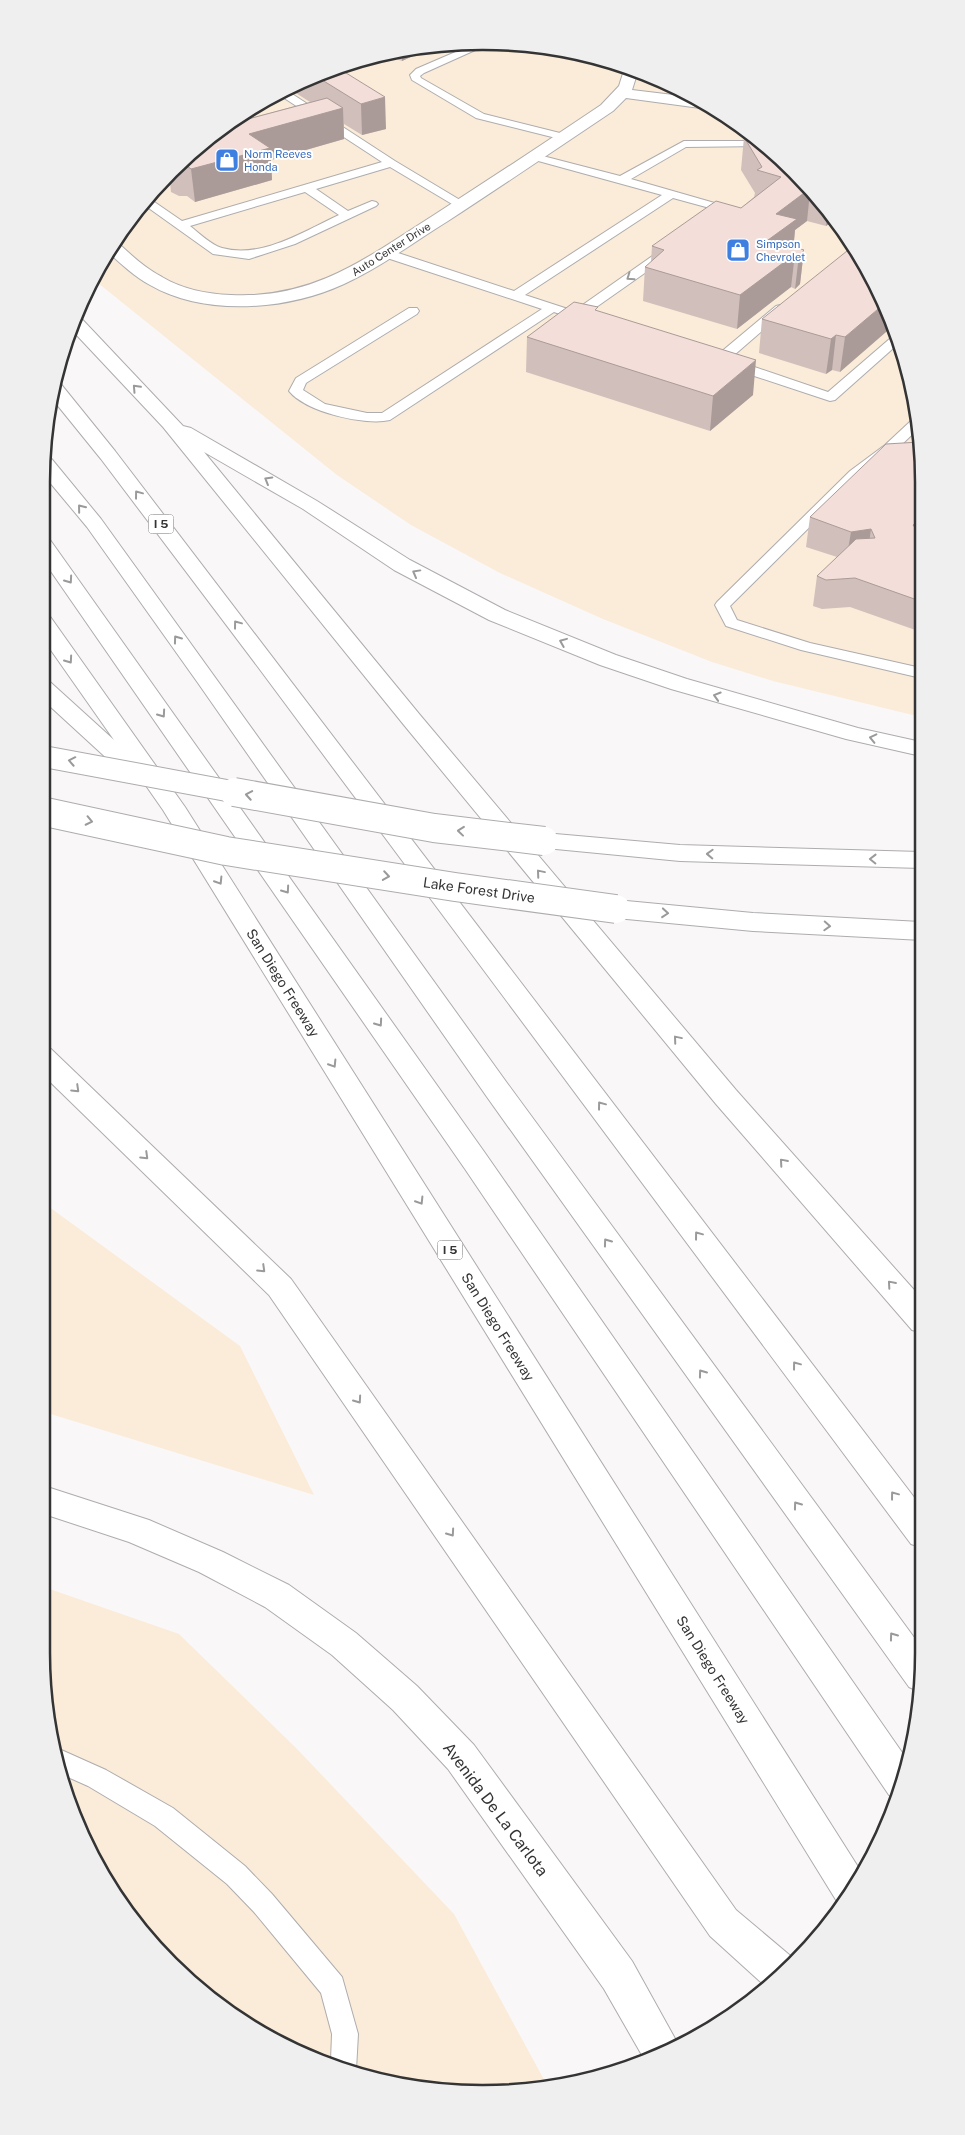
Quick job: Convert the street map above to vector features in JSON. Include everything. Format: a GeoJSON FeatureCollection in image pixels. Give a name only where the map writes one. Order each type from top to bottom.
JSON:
{"type":"FeatureCollection","features":[{"type":"Feature","properties":{"kind":"main road","name":"Auto Center Drive"},"geometry":{"type":"LineString","coordinates":[[117,251],[151,279],[166,287],[187,294],[230,300],[275,298],[310,291],[343,278],[386,253],[535,157],[607,108],[623,93],[629,84],[630,76]]}},
{"type":"Feature","properties":{"kind":"main road"},"geometry":{"type":"LineString","coordinates":[[623,93],[686,101]]}},
{"type":"Feature","properties":{"kind":"main road"},"geometry":{"type":"LineString","coordinates":[[79,327],[170,423],[412,720],[726,1097],[915,1312]]}},
{"type":"Feature","properties":{"kind":"main road","name":"I 5"},"geometry":{"type":"LineString","coordinates":[[59,395],[108,455],[255,647],[915,1523]]}},
{"type":"Feature","properties":{"kind":"main road"},"geometry":{"type":"LineString","coordinates":[[170,423],[310,505],[402,565],[497,615],[608,660],[679,684],[827,726],[915,748]]}},
{"type":"Feature","properties":{"kind":"main road"},"geometry":{"type":"LineString","coordinates":[[50,470],[94,523],[497,1090],[915,1666]]}},
{"type":"Feature","properties":{"kind":"main road"},"geometry":{"type":"LineString","coordinates":[[50,554],[475,1161],[897,1775]]}},
{"type":"Feature","properties":{"kind":"main road","name":"San Diego Freeway"},"geometry":{"type":"LineString","coordinates":[[50,633],[173,807],[847,1884]]}},
{"type":"Feature","properties":{"kind":"main road"},"geometry":{"type":"LineString","coordinates":[[50,694],[173,807]]}},
{"type":"Feature","properties":{"kind":"main road"},"geometry":{"type":"LineString","coordinates":[[50,758],[434,828],[680,853],[915,860]]}},
{"type":"Feature","properties":{"kind":"main road","name":"Lake Forest Drive"},"geometry":{"type":"LineString","coordinates":[[50,813],[226,851],[455,887],[616,909],[753,922],[915,930]]}},
{"type":"Feature","properties":{"kind":"main road"},"geometry":{"type":"LineString","coordinates":[[50,1065],[280,1287],[723,1923],[776,1970]]}},
{"type":"Feature","properties":{"kind":"main road","name":"Avenida De La Carlota"},"geometry":{"type":"LineString","coordinates":[[50,1502],[137,1530],[211,1562],[277,1596],[344,1644],[405,1698],[461,1757],[618,1975],[659,2047]]}},
{"type":"Feature","properties":{"kind":"lane"},"geometry":{"type":"LineString","coordinates":[[468,50],[420,71],[416,75],[417,80],[480,116],[564,137]]}},
{"type":"Feature","properties":{"kind":"lane"},"geometry":{"type":"LineString","coordinates":[[289,96],[391,163],[461,205]]}},
{"type":"Feature","properties":{"kind":"lane"},"geometry":{"type":"LineString","coordinates":[[621,180],[684,144],[752,144]]}},
{"type":"Feature","properties":{"kind":"lane"},"geometry":{"type":"LineString","coordinates":[[535,157],[728,210]]}},
{"type":"Feature","properties":{"kind":"lane"},"geometry":{"type":"LineString","coordinates":[[182,225],[391,163]]}},
{"type":"Feature","properties":{"kind":"lane"},"geometry":{"type":"LineString","coordinates":[[307,188],[347,215]]}},
{"type":"Feature","properties":{"kind":"lane"},"geometry":{"type":"LineString","coordinates":[[515,296],[671,194]]}},
{"type":"Feature","properties":{"kind":"lane"},"geometry":{"type":"LineString","coordinates":[[151,204],[217,251],[249,255],[291,242],[372,204]]}},
{"type":"Feature","properties":{"kind":"lane"},"geometry":{"type":"LineString","coordinates":[[712,221],[728,210]]}},
{"type":"Feature","properties":{"kind":"lane"},"geometry":{"type":"LineString","coordinates":[[575,316],[671,249]]}},
{"type":"Feature","properties":{"kind":"lane"},"geometry":{"type":"LineString","coordinates":[[386,253],[602,324]]}},
{"type":"Feature","properties":{"kind":"lane"},"geometry":{"type":"LineString","coordinates":[[786,304],[716,358],[830,397],[892,343]]}},
{"type":"Feature","properties":{"kind":"lane"},"geometry":{"type":"LineString","coordinates":[[413,311],[301,381],[296,391],[321,407],[367,417],[385,416],[552,308]]}},
{"type":"Feature","properties":{"kind":"lane"},"geometry":{"type":"LineString","coordinates":[[911,428],[890,448],[855,474],[722,605],[731,623],[806,647],[915,672]]}},
{"type":"Feature","properties":{"kind":"lane"},"geometry":{"type":"LineString","coordinates":[[65,1764],[97,1778],[164,1817],[236,1875],[263,1903],[333,1986],[345,2034],[344,2062]]}},
{"type":"Feature","properties":{"kind":"shaded area"},"geometry":{"type":"Polygon","coordinates":[[[454,51],[511,51],[567,58],[622,73],[648,83],[699,108],[746,139],[768,157],[808,197],[826,219],[857,266],[882,317],[892,343],[907,398],[914,454],[915,716],[773,681],[712,662],[603,619],[500,573],[411,525],[337,475],[99,284],[108,266],[139,219],[157,197],[197,157],[242,123],[266,108],[317,83],[371,65],[398,58],[454,51]]]}},
{"type":"Feature","properties":{"kind":"shaded area"},"geometry":{"type":"Polygon","coordinates":[[[50,1208],[240,1346],[314,1495],[50,1414],[50,1208]]]}},
{"type":"Feature","properties":{"kind":"shaded area"},"geometry":{"type":"Polygon","coordinates":[[[50,1589],[179,1634],[298,1750],[454,1914],[544,2080],[482,2085],[454,2084],[398,2077],[343,2062],[317,2052],[266,2027],[219,1996],[197,1978],[157,1938],[139,1916],[108,1869],[83,1818],[73,1792],[58,1737],[51,1681],[50,1589]]]}},
{"type":"Feature","properties":{"kind":"building"},"geometry":{"type":"Polygon","coordinates":[[[345,72],[385,97],[361,104],[323,81],[345,72]]]}},
{"type":"Feature","properties":{"kind":"building"},"geometry":{"type":"Polygon","coordinates":[[[327,98],[343,108],[249,134],[270,148],[191,169],[188,166],[219,139],[249,119],[327,98]]]}},
{"type":"Feature","properties":{"kind":"building"},"geometry":{"type":"Polygon","coordinates":[[[745,138],[768,157],[804,193],[776,214],[797,219],[768,240],[804,250],[799,255],[795,254],[740,295],[645,267],[664,250],[652,246],[716,201],[741,208],[781,177],[757,170],[762,167],[745,138]]]}},
{"type":"Feature","properties":{"kind":"building"},"geometry":{"type":"Polygon","coordinates":[[[847,251],[878,309],[845,337],[836,335],[831,339],[762,319],[847,251]]]}},
{"type":"Feature","properties":{"kind":"building"},"geometry":{"type":"Polygon","coordinates":[[[574,302],[598,307],[595,310],[756,360],[713,396],[527,337],[574,302]]]}},
{"type":"Feature","properties":{"kind":"building"},"geometry":{"type":"Polygon","coordinates":[[[913,442],[915,482],[915,523],[913,525],[915,528],[915,599],[855,578],[826,580],[817,576],[856,539],[875,538],[871,529],[851,532],[810,517],[886,444],[913,442]]]}},
{"type":"Feature","properties":{"kind":"place","name":"Norm Reeves Honda"},"geometry":{"type":"Point","coordinates":[227,160]}},
{"type":"Feature","properties":{"kind":"place","name":"Simpson Chevrolet"},"geometry":{"type":"Point","coordinates":[738,250]}}]}
